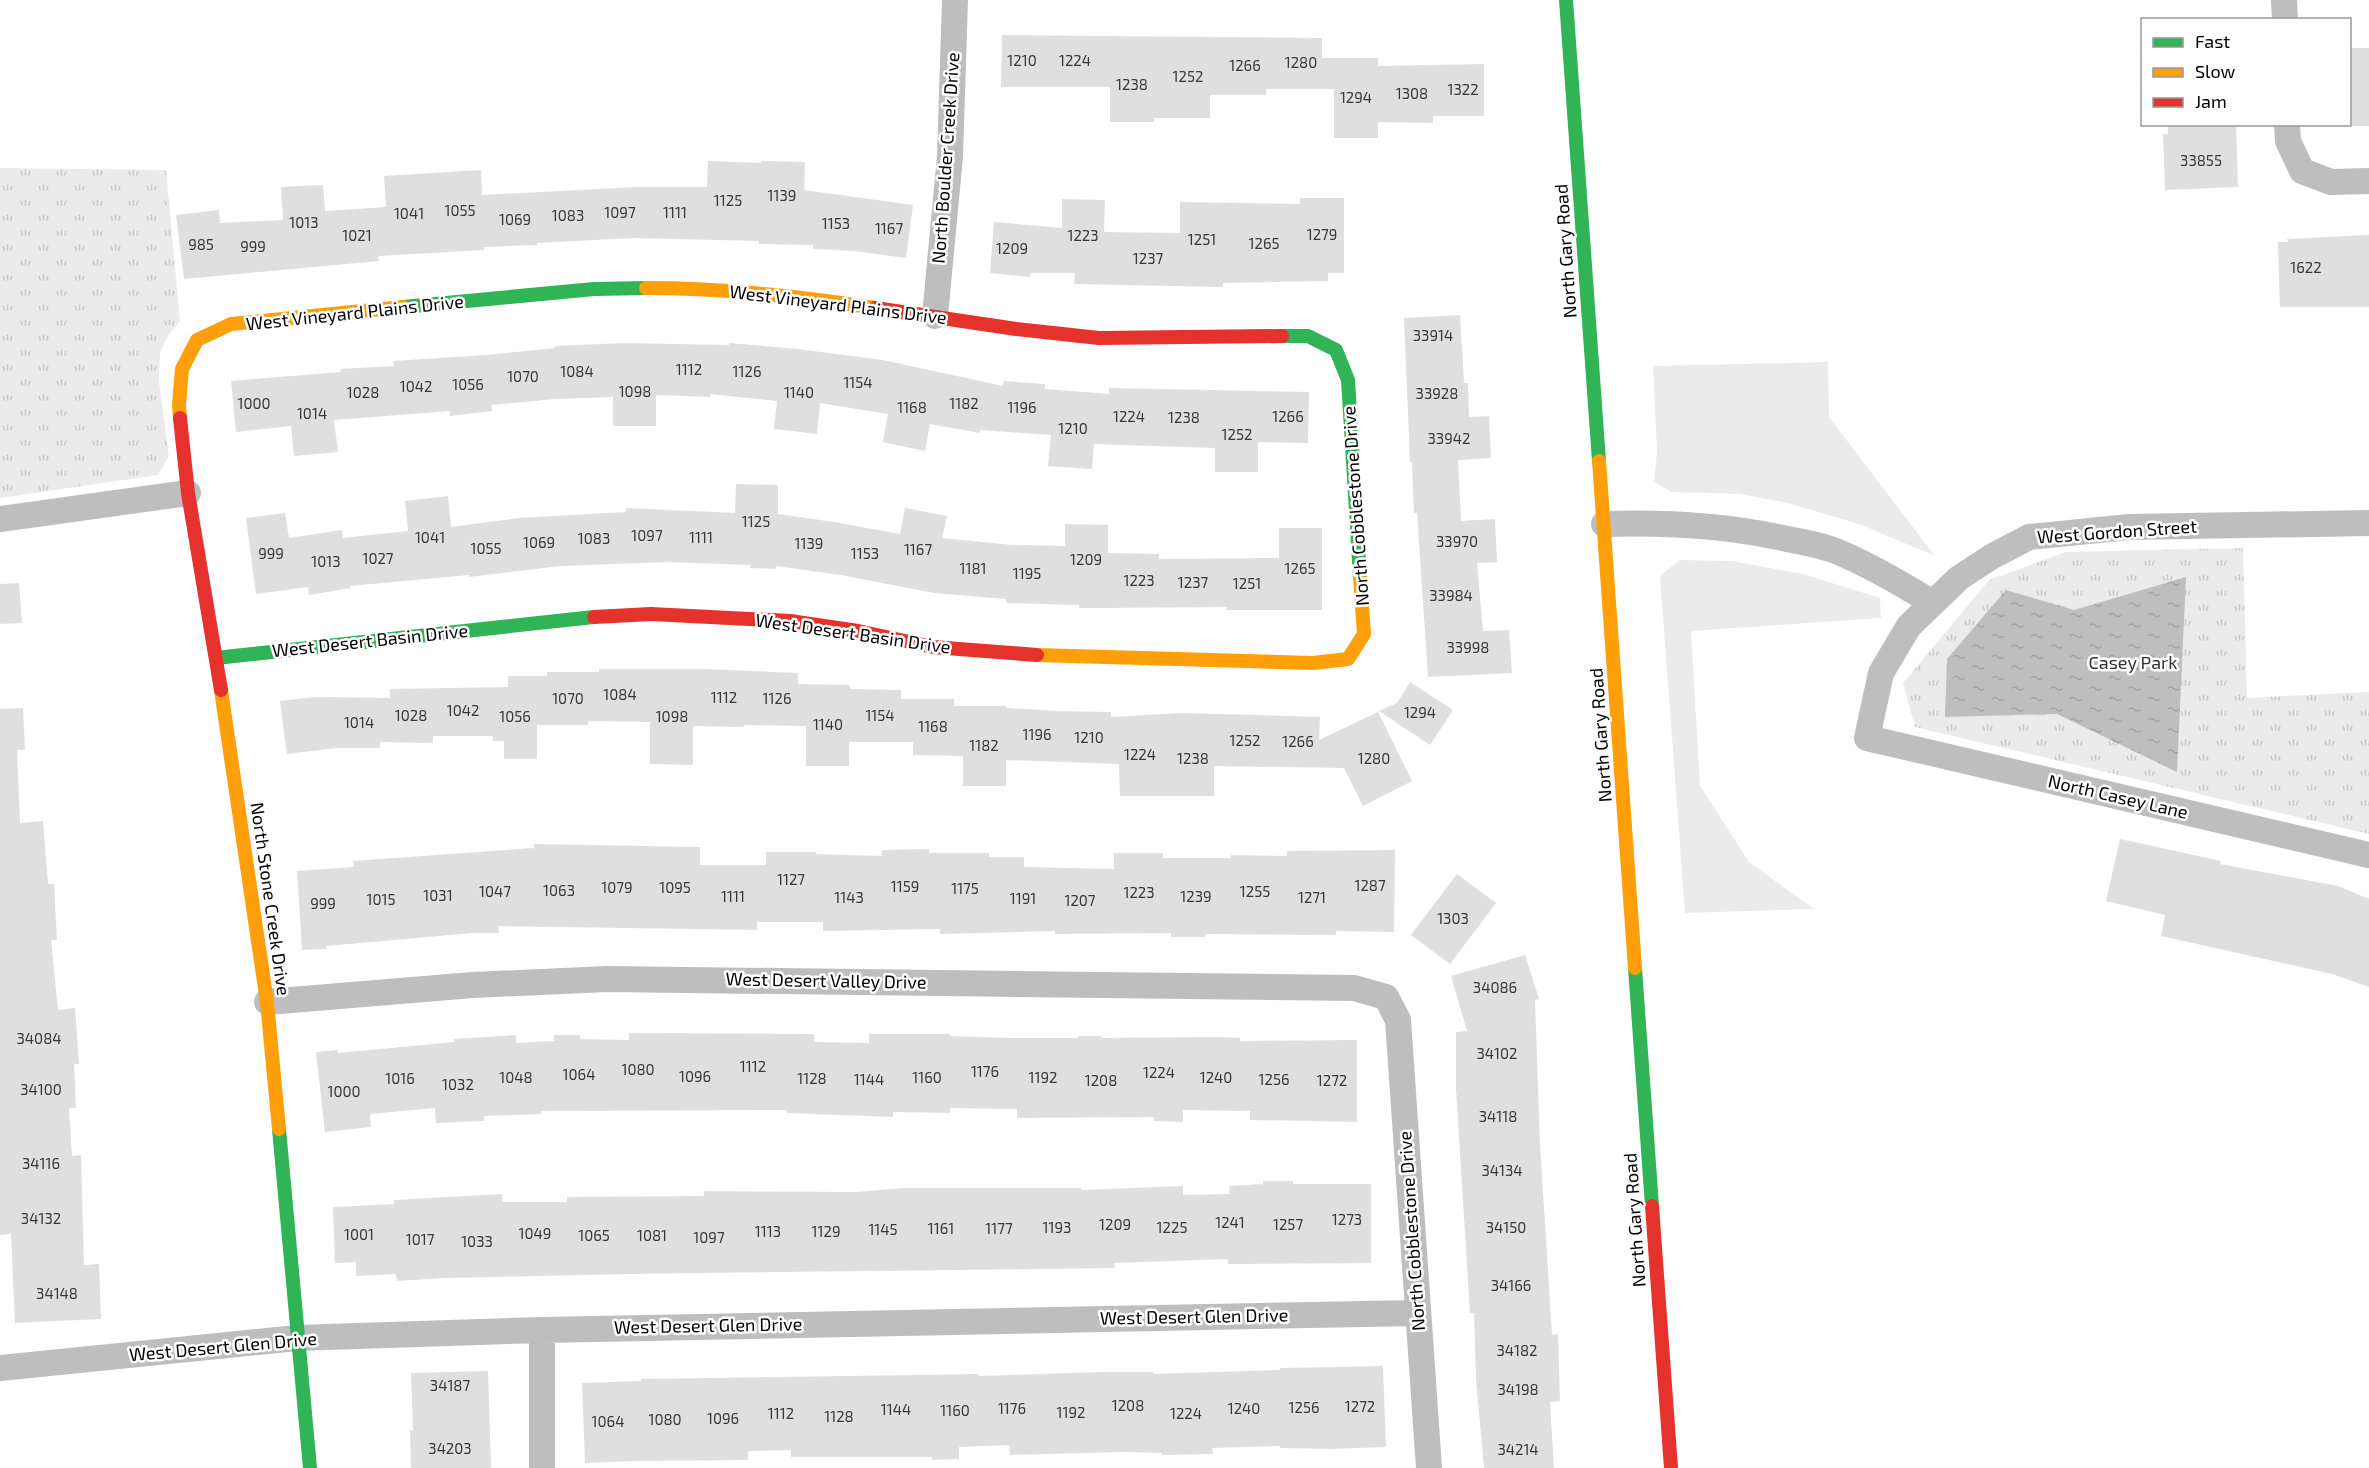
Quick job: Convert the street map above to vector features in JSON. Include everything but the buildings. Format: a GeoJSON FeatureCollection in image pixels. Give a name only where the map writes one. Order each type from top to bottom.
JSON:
{"type":"FeatureCollection","features":[{"type":"Feature","properties":{"kind":"street","name":"North Boulder Creek Drive"},"geometry":{"type":"LineString","coordinates":[[935,316],[950,156],[955,0]]}},
{"type":"Feature","properties":{"kind":"street","name":"North Gary Road"},"geometry":{"type":"LineString","coordinates":[[1566,0],[1671,1468]]}},
{"type":"Feature","properties":{"kind":"street"},"geometry":{"type":"LineString","coordinates":[[2284,0],[2284,18]]}},
{"type":"Feature","properties":{"kind":"street"},"geometry":{"type":"LineString","coordinates":[[2287,126],[2288,141],[2302,171],[2331,182],[2369,181]]}},
{"type":"Feature","properties":{"kind":"street","name":"West Vineyard Plains Drive"},"geometry":{"type":"LineString","coordinates":[[197,340],[231,324],[594,290],[685,288],[783,294],[1016,329],[1099,338],[1308,336],[1336,350]]}},
{"type":"Feature","properties":{"kind":"street","name":"North Stone Creek Drive"},"geometry":{"type":"LineString","coordinates":[[197,340],[182,369],[179,405],[188,493],[216,658],[267,1002],[310,1468]]}},
{"type":"Feature","properties":{"kind":"street","name":"North Cobblestone Drive"},"geometry":{"type":"LineString","coordinates":[[1336,350],[1348,380],[1364,634],[1348,659]]}},
{"type":"Feature","properties":{"kind":"street"},"geometry":{"type":"LineString","coordinates":[[0,519],[188,493]]}},
{"type":"Feature","properties":{"kind":"street"},"geometry":{"type":"LineString","coordinates":[[1604,524],[1647,522],[1745,530],[1804,542],[1844,555],[1884,573],[1933,603]]}},
{"type":"Feature","properties":{"kind":"street","name":"West Gordon Street"},"geometry":{"type":"LineString","coordinates":[[1867,738],[1881,673],[1909,626],[1959,578],[1991,557],[2029,537],[2129,527],[2369,523]]}},
{"type":"Feature","properties":{"kind":"street","name":"West Desert Basin Drive"},"geometry":{"type":"LineString","coordinates":[[216,658],[584,617],[651,614],[790,621],[858,631],[933,647],[1019,655],[1313,663],[1348,659]]}},
{"type":"Feature","properties":{"kind":"street","name":"North Casey Lane"},"geometry":{"type":"LineString","coordinates":[[1867,738],[2369,855]]}},
{"type":"Feature","properties":{"kind":"street","name":"West Desert Valley Drive"},"geometry":{"type":"LineString","coordinates":[[267,1002],[473,985],[607,979],[1354,988],[1386,997]]}},
{"type":"Feature","properties":{"kind":"street","name":"North Cobblestone Drive"},"geometry":{"type":"LineString","coordinates":[[1386,997],[1398,1020],[1429,1468]]}},
{"type":"Feature","properties":{"kind":"street","name":"West Desert Glen Drive"},"geometry":{"type":"LineString","coordinates":[[0,1368],[297,1338],[542,1330],[1418,1313]]}},
{"type":"Feature","properties":{"kind":"street"},"geometry":{"type":"LineString","coordinates":[[542,1330],[542,1468]]}},
{"type":"Feature","properties":{"kind":"green space"},"geometry":{"type":"Polygon","coordinates":[[[0,168],[166,170],[180,321],[168,336],[160,352],[159,382],[169,456],[158,475],[0,498],[0,168]]]}},
{"type":"Feature","properties":{"kind":"green space"},"geometry":{"type":"Polygon","coordinates":[[[1828,362],[1829,417],[1935,556],[1862,525],[1788,503],[1740,494],[1672,492],[1654,482],[1657,452],[1653,366],[1828,362]]]}},
{"type":"Feature","properties":{"kind":"green space","name":"Casey Park"},"geometry":{"type":"Polygon","coordinates":[[[2243,548],[2247,698],[2369,692],[2369,834],[1915,727],[1903,683],[1989,580],[2066,552],[2243,548]]]}},
{"type":"Feature","properties":{"kind":"green space"},"geometry":{"type":"Polygon","coordinates":[[[1680,560],[1732,561],[1803,574],[1880,598],[1881,618],[1691,631],[1700,786],[1749,862],[1814,909],[1685,913],[1660,576],[1680,560]]]}},
{"type":"Feature","properties":{"kind":"water"},"geometry":{"type":"Polygon","coordinates":[[[2186,577],[2177,772],[2057,714],[1945,717],[1947,659],[2006,590],[2074,610],[2186,577]]]}},
{"type":"Feature","properties":{"kind":"traffic: fast"},"geometry":{"type":"LineString","coordinates":[[1566,0],[1599,461]]}},
{"type":"Feature","properties":{"kind":"traffic: fast"},"geometry":{"type":"LineString","coordinates":[[403,307],[594,289],[646,288]]}},
{"type":"Feature","properties":{"kind":"traffic: fast"},"geometry":{"type":"LineString","coordinates":[[1282,336],[1308,336],[1336,350],[1348,380],[1360,577]]}},
{"type":"Feature","properties":{"kind":"traffic: fast"},"geometry":{"type":"LineString","coordinates":[[216,658],[594,617]]}},
{"type":"Feature","properties":{"kind":"traffic: fast"},"geometry":{"type":"LineString","coordinates":[[1635,968],[1652,1206]]}},
{"type":"Feature","properties":{"kind":"traffic: fast"},"geometry":{"type":"LineString","coordinates":[[279,1129],[310,1468]]}},
{"type":"Feature","properties":{"kind":"traffic: slow"},"geometry":{"type":"LineString","coordinates":[[646,288],[704,289],[875,308]]}},
{"type":"Feature","properties":{"kind":"traffic: slow"},"geometry":{"type":"LineString","coordinates":[[180,418],[182,369],[197,340],[231,324],[403,307]]}},
{"type":"Feature","properties":{"kind":"traffic: slow"},"geometry":{"type":"LineString","coordinates":[[1599,461],[1635,968]]}},
{"type":"Feature","properties":{"kind":"traffic: slow"},"geometry":{"type":"LineString","coordinates":[[1037,655],[1313,663],[1348,659],[1364,634],[1360,577]]}},
{"type":"Feature","properties":{"kind":"traffic: slow"},"geometry":{"type":"LineString","coordinates":[[221,690],[267,1002],[279,1129]]}},
{"type":"Feature","properties":{"kind":"traffic: jam"},"geometry":{"type":"LineString","coordinates":[[875,308],[1016,329],[1099,338],[1282,336]]}},
{"type":"Feature","properties":{"kind":"traffic: jam"},"geometry":{"type":"LineString","coordinates":[[180,418],[188,493],[221,690]]}},
{"type":"Feature","properties":{"kind":"traffic: jam"},"geometry":{"type":"LineString","coordinates":[[594,617],[651,614],[790,621],[858,631],[933,647],[1037,655]]}},
{"type":"Feature","properties":{"kind":"traffic: jam"},"geometry":{"type":"LineString","coordinates":[[1652,1206],[1671,1468]]}}]}
